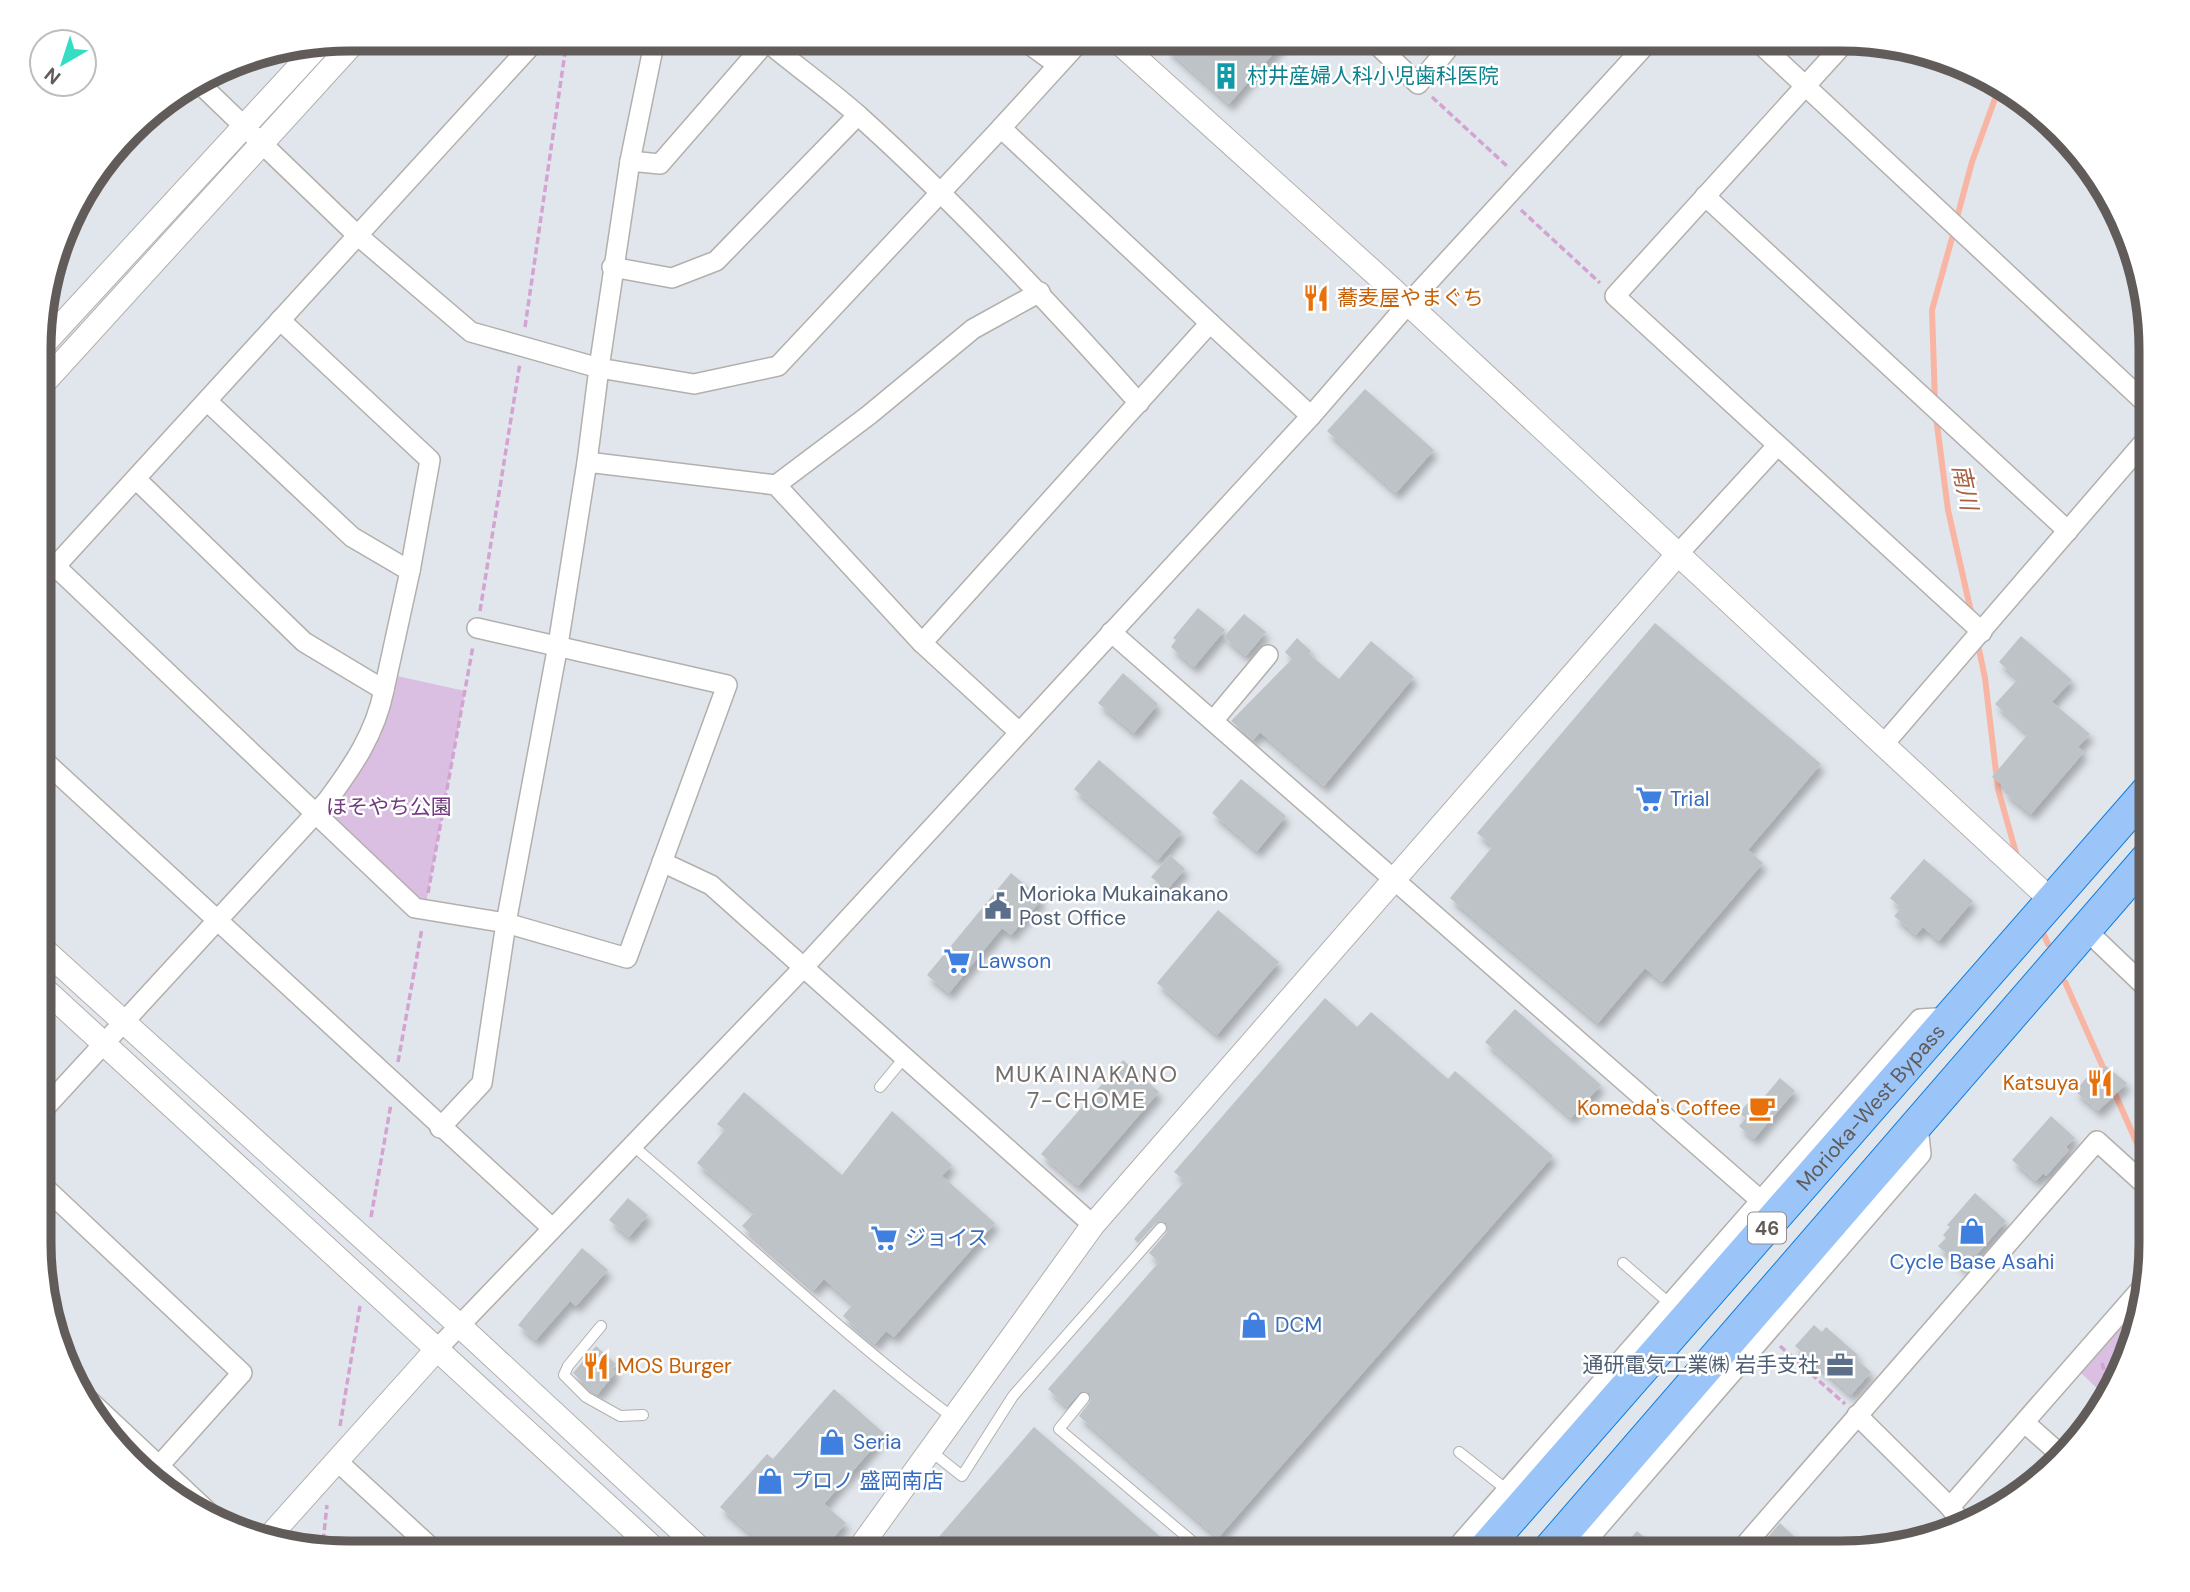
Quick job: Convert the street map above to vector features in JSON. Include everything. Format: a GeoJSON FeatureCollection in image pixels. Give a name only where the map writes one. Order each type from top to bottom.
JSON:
{"type":"FeatureCollection","features":[{"type":"Feature","properties":{"kind":"highway","name":"Morioka-West Bypass"},"geometry":{"type":"LineString","coordinates":[[1491,1541],[1951,1017],[2044,894],[2139,799]]}},
{"type":"Feature","properties":{"kind":"highway","name":"46"},"geometry":{"type":"LineString","coordinates":[[1556,1541],[2139,868]]}},
{"type":"Feature","properties":{"kind":"street"},"geometry":{"type":"LineString","coordinates":[[51,337],[253,134],[343,51]]}},
{"type":"Feature","properties":{"kind":"street"},"geometry":{"type":"LineString","coordinates":[[51,571],[137,480],[356,234],[525,51]]}},
{"type":"Feature","properties":{"kind":"street"},"geometry":{"type":"LineString","coordinates":[[440,1128],[482,1083],[506,923],[558,645],[612,267],[653,51]]}},
{"type":"Feature","properties":{"kind":"street"},"geometry":{"type":"LineString","coordinates":[[630,161],[660,164],[757,51]]}},
{"type":"Feature","properties":{"kind":"street"},"geometry":{"type":"LineString","coordinates":[[779,51],[858,115],[939,192],[1040,292],[1139,403]]}},
{"type":"Feature","properties":{"kind":"street"},"geometry":{"type":"LineString","coordinates":[[1039,51],[1058,65]]}},
{"type":"Feature","properties":{"kind":"street"},"geometry":{"type":"LineString","coordinates":[[205,88],[356,234],[471,332],[599,368],[694,384],[778,366],[1071,51]]}},
{"type":"Feature","properties":{"kind":"street"},"geometry":{"type":"LineString","coordinates":[[1128,51],[1408,304],[2044,894]]}},
{"type":"Feature","properties":{"kind":"street"},"geometry":{"type":"LineString","coordinates":[[1384,51],[1418,84],[1446,51]]}},
{"type":"Feature","properties":{"kind":"street"},"geometry":{"type":"LineString","coordinates":[[274,1531],[438,1348],[803,968],[1311,416],[1408,304],[1640,51]]}},
{"type":"Feature","properties":{"kind":"street"},"geometry":{"type":"LineString","coordinates":[[1768,51],[2139,397]]}},
{"type":"Feature","properties":{"kind":"street"},"geometry":{"type":"LineString","coordinates":[[1837,51],[1615,296],[1776,447],[1982,632]]}},
{"type":"Feature","properties":{"kind":"street"},"geometry":{"type":"LineString","coordinates":[[51,374],[253,134],[314,53]]}},
{"type":"Feature","properties":{"kind":"street"},"geometry":{"type":"LineString","coordinates":[[612,267],[672,278],[716,261],[858,115]]}},
{"type":"Feature","properties":{"kind":"street"},"geometry":{"type":"LineString","coordinates":[[1001,128],[1311,416]]}},
{"type":"Feature","properties":{"kind":"street"},"geometry":{"type":"LineString","coordinates":[[1705,196],[2068,531]]}},
{"type":"Feature","properties":{"kind":"street"},"geometry":{"type":"LineString","coordinates":[[776,485],[869,415],[973,329],[1040,292]]}},
{"type":"Feature","properties":{"kind":"street"},"geometry":{"type":"LineString","coordinates":[[51,1101],[315,814],[356,762],[377,720],[410,571],[430,460],[280,320]]}},
{"type":"Feature","properties":{"kind":"street"},"geometry":{"type":"LineString","coordinates":[[922,643],[1210,323]]}},
{"type":"Feature","properties":{"kind":"street"},"geometry":{"type":"LineString","coordinates":[[207,401],[352,537],[410,571]]}},
{"type":"Feature","properties":{"kind":"street"},"geometry":{"type":"LineString","coordinates":[[865,1541],[956,1419],[1093,1225],[1678,554],[1776,447]]}},
{"type":"Feature","properties":{"kind":"street"},"geometry":{"type":"LineString","coordinates":[[1883,746],[2139,448]]}},
{"type":"Feature","properties":{"kind":"street"},"geometry":{"type":"LineString","coordinates":[[586,462],[776,485],[922,643],[1019,732]]}},
{"type":"Feature","properties":{"kind":"street"},"geometry":{"type":"LineString","coordinates":[[137,480],[304,642],[384,690]]}},
{"type":"Feature","properties":{"kind":"street"},"geometry":{"type":"LineString","coordinates":[[55,566],[415,908],[506,923],[627,958],[727,685],[477,628]]}},
{"type":"Feature","properties":{"kind":"street"},"geometry":{"type":"LineString","coordinates":[[1111,632],[1759,1199]]}},
{"type":"Feature","properties":{"kind":"street"},"geometry":{"type":"LineString","coordinates":[[1213,721],[1268,655]]}},
{"type":"Feature","properties":{"kind":"street"},"geometry":{"type":"LineString","coordinates":[[51,767],[440,1128],[552,1228]]}},
{"type":"Feature","properties":{"kind":"street"},"geometry":{"type":"LineString","coordinates":[[662,862],[711,885],[1093,1225]]}},
{"type":"Feature","properties":{"kind":"street"},"geometry":{"type":"LineString","coordinates":[[2085,929],[2139,981]]}},
{"type":"Feature","properties":{"kind":"street"},"geometry":{"type":"LineString","coordinates":[[51,956],[460,1326],[692,1541]]}},
{"type":"Feature","properties":{"kind":"street"},"geometry":{"type":"LineString","coordinates":[[51,995],[646,1541]]}},
{"type":"Feature","properties":{"kind":"street"},"geometry":{"type":"LineString","coordinates":[[1462,1541],[1759,1199],[1920,1019],[1951,1017]]}},
{"type":"Feature","properties":{"kind":"street"},"geometry":{"type":"LineString","coordinates":[[1586,1541],[1922,1154],[1917,1127]]}},
{"type":"Feature","properties":{"kind":"street"},"geometry":{"type":"LineString","coordinates":[[1748,1541],[2097,1140],[2139,1179]]}},
{"type":"Feature","properties":{"kind":"street"},"geometry":{"type":"LineString","coordinates":[[51,1193],[242,1373],[155,1469]]}},
{"type":"Feature","properties":{"kind":"street"},"geometry":{"type":"LineString","coordinates":[[1950,1507],[2135,1296]]}},
{"type":"Feature","properties":{"kind":"street"},"geometry":{"type":"LineString","coordinates":[[1857,1415],[1958,1518]]}},
{"type":"Feature","properties":{"kind":"street"},"geometry":{"type":"LineString","coordinates":[[2025,1423],[2056,1450]]}},
{"type":"Feature","properties":{"kind":"street"},"geometry":{"type":"LineString","coordinates":[[120,1435],[145,1460]]}},
{"type":"Feature","properties":{"kind":"street"},"geometry":{"type":"LineString","coordinates":[[337,1461],[424,1541]]}},
{"type":"Feature","properties":{"kind":"lane"},"geometry":{"type":"LineString","coordinates":[[880,1087],[904,1058]]}},
{"type":"Feature","properties":{"kind":"lane"},"geometry":{"type":"LineString","coordinates":[[632,1145],[912,1387],[956,1419]]}},
{"type":"Feature","properties":{"kind":"lane"},"geometry":{"type":"LineString","coordinates":[[932,1452],[962,1476],[1013,1396],[1161,1228]]}},
{"type":"Feature","properties":{"kind":"lane"},"geometry":{"type":"LineString","coordinates":[[1623,1263],[1669,1303]]}},
{"type":"Feature","properties":{"kind":"lane"},"geometry":{"type":"LineString","coordinates":[[601,1326],[564,1375],[586,1397],[621,1416],[643,1415]]}},
{"type":"Feature","properties":{"kind":"lane"},"geometry":{"type":"LineString","coordinates":[[1084,1398],[1059,1429],[1192,1541]]}},
{"type":"Feature","properties":{"kind":"lane"},"geometry":{"type":"LineString","coordinates":[[1460,1452],[1507,1490]]}},
{"type":"Feature","properties":{"kind":"path"},"geometry":{"type":"LineString","coordinates":[[370,1226],[477,628],[565,51]]}},
{"type":"Feature","properties":{"kind":"path"},"geometry":{"type":"LineString","coordinates":[[1418,84],[1508,167]]}},
{"type":"Feature","properties":{"kind":"path"},"geometry":{"type":"LineString","coordinates":[[1506,196],[1615,296]]}},
{"type":"Feature","properties":{"kind":"path"},"geometry":{"type":"LineString","coordinates":[[338,1436],[360,1305]]}},
{"type":"Feature","properties":{"kind":"path"},"geometry":{"type":"LineString","coordinates":[[1778,1344],[1857,1415]]}},
{"type":"Feature","properties":{"kind":"path"},"geometry":{"type":"LineString","coordinates":[[323,1540],[328,1496]]}},
{"type":"Feature","properties":{"kind":"green space","name":"ほそやち公園"},"geometry":{"type":"Polygon","coordinates":[[[388,674],[465,691],[425,909],[315,814],[327,801],[388,674]]]}},
{"type":"Feature","properties":{"kind":"green space"},"geometry":{"type":"Polygon","coordinates":[[[2132,1310],[2117,1357],[2100,1391],[2079,1371],[2132,1310]]]}},
{"type":"Feature","properties":{"kind":"building","name":"村井産婦人科小児歯科医院"},"geometry":{"type":"Polygon","coordinates":[[[1169,51],[1275,51],[1229,104],[1169,51]]]}},
{"type":"Feature","properties":{"kind":"building"},"geometry":{"type":"Polygon","coordinates":[[[1365,389],[1434,450],[1396,493],[1327,431],[1365,389]]]}},
{"type":"Feature","properties":{"kind":"building"},"geometry":{"type":"Polygon","coordinates":[[[1198,608],[1225,630],[1194,667],[1171,647],[1176,640],[1173,638],[1198,608]]]}},
{"type":"Feature","properties":{"kind":"building"},"geometry":{"type":"Polygon","coordinates":[[[1244,614],[1266,632],[1246,656],[1224,637],[1244,614]]]}},
{"type":"Feature","properties":{"kind":"building","name":"Trial"},"geometry":{"type":"Polygon","coordinates":[[[1655,623],[1821,764],[1748,850],[1763,863],[1662,982],[1645,968],[1598,1023],[1450,898],[1493,846],[1477,833],[1655,623]]]}},
{"type":"Feature","properties":{"kind":"building"},"geometry":{"type":"Polygon","coordinates":[[[2021,636],[2072,680],[2052,702],[2090,734],[2078,747],[2084,752],[2031,814],[2004,792],[2006,788],[1992,777],[2028,734],[1995,704],[2018,679],[1999,662],[2021,636]]]}},
{"type":"Feature","properties":{"kind":"building"},"geometry":{"type":"Polygon","coordinates":[[[1297,638],[1311,651],[1309,654],[1339,679],[1371,641],[1414,677],[1324,786],[1260,732],[1253,740],[1231,721],[1292,659],[1285,652],[1297,638]]]}},
{"type":"Feature","properties":{"kind":"building"},"geometry":{"type":"Polygon","coordinates":[[[1123,673],[1158,704],[1134,733],[1098,703],[1123,673]]]}},
{"type":"Feature","properties":{"kind":"building"},"geometry":{"type":"Polygon","coordinates":[[[1099,760],[1182,832],[1158,860],[1074,789],[1099,760]]]}},
{"type":"Feature","properties":{"kind":"building"},"geometry":{"type":"Polygon","coordinates":[[[1241,779],[1286,816],[1257,851],[1212,813],[1241,779]]]}},
{"type":"Feature","properties":{"kind":"building"},"geometry":{"type":"Polygon","coordinates":[[[1170,855],[1185,869],[1167,890],[1151,877],[1170,855]]]}},
{"type":"Feature","properties":{"kind":"building"},"geometry":{"type":"Polygon","coordinates":[[[1924,859],[1973,901],[1939,941],[1923,927],[1916,935],[1894,916],[1901,908],[1890,898],[1924,859]]]}},
{"type":"Feature","properties":{"kind":"building"},"geometry":{"type":"Polygon","coordinates":[[[1011,873],[1042,899],[1011,935],[1002,928],[949,993],[927,975],[1011,873]]]}},
{"type":"Feature","properties":{"kind":"building"},"geometry":{"type":"Polygon","coordinates":[[[1218,910],[1279,962],[1217,1035],[1157,983],[1218,910]]]}},
{"type":"Feature","properties":{"kind":"building","name":"DCM"},"geometry":{"type":"Polygon","coordinates":[[[1325,998],[1357,1027],[1371,1012],[1448,1079],[1455,1071],[1553,1156],[1218,1538],[1079,1416],[1091,1400],[1089,1393],[1081,1391],[1067,1407],[1048,1389],[1159,1262],[1149,1253],[1167,1232],[1166,1223],[1156,1223],[1138,1243],[1134,1239],[1185,1181],[1174,1172],[1325,998]]]}},
{"type":"Feature","properties":{"kind":"building"},"geometry":{"type":"Polygon","coordinates":[[[1515,1009],[1601,1085],[1571,1118],[1485,1042],[1515,1009]]]}},
{"type":"Feature","properties":{"kind":"building"},"geometry":{"type":"Polygon","coordinates":[[[1123,1060],[1159,1092],[1078,1186],[1041,1154],[1123,1060]]]}},
{"type":"Feature","properties":{"kind":"building"},"geometry":{"type":"Polygon","coordinates":[[[2106,1066],[2127,1083],[2098,1111],[2075,1091],[2096,1067],[2101,1071],[2106,1066]]]}},
{"type":"Feature","properties":{"kind":"building","name":"Komeda's Coffee"},"geometry":{"type":"Polygon","coordinates":[[[1780,1078],[1795,1091],[1754,1139],[1739,1126],[1746,1118],[1739,1113],[1752,1098],[1758,1104],[1780,1078]]]}},
{"type":"Feature","properties":{"kind":"building","name":"ジョイス"},"geometry":{"type":"Polygon","coordinates":[[[744,1092],[842,1175],[892,1111],[952,1165],[942,1176],[995,1223],[894,1337],[886,1331],[875,1344],[843,1316],[853,1304],[824,1279],[814,1290],[742,1226],[755,1212],[697,1163],[725,1130],[717,1124],[744,1092]]]}},
{"type":"Feature","properties":{"kind":"building"},"geometry":{"type":"Polygon","coordinates":[[[2051,1116],[2075,1138],[2066,1147],[2069,1150],[2046,1176],[2043,1173],[2036,1181],[2012,1160],[2051,1116]]]}},
{"type":"Feature","properties":{"kind":"building","name":"Cycle Base Asahi"},"geometry":{"type":"Polygon","coordinates":[[[1975,1193],[2006,1221],[1964,1269],[1938,1246],[1946,1238],[1943,1235],[1950,1227],[1947,1225],[1975,1193]]]}},
{"type":"Feature","properties":{"kind":"building"},"geometry":{"type":"Polygon","coordinates":[[[628,1198],[648,1215],[629,1237],[609,1220],[628,1198]]]}},
{"type":"Feature","properties":{"kind":"building"},"geometry":{"type":"Polygon","coordinates":[[[582,1248],[608,1270],[576,1306],[570,1301],[536,1340],[518,1325],[582,1248]]]}},
{"type":"Feature","properties":{"kind":"building","name":"通研電気工業㈱ 岩手支社"},"geometry":{"type":"Polygon","coordinates":[[[1814,1325],[1822,1332],[1826,1327],[1858,1355],[1855,1358],[1871,1372],[1851,1395],[1795,1346],[1814,1325]]]}},
{"type":"Feature","properties":{"kind":"building","name":"MOS Burger"},"geometry":{"type":"Polygon","coordinates":[[[596,1346],[616,1364],[612,1369],[616,1372],[597,1395],[573,1373],[596,1346]]]}},
{"type":"Feature","properties":{"kind":"building"},"geometry":{"type":"Polygon","coordinates":[[[834,1389],[885,1434],[824,1504],[846,1523],[830,1541],[759,1541],[720,1507],[767,1454],[773,1459],[834,1389]]]}},
{"type":"Feature","properties":{"kind":"building"},"geometry":{"type":"Polygon","coordinates":[[[1034,1427],[1165,1541],[935,1541],[1034,1427]]]}},
{"type":"Feature","properties":{"kind":"building"},"geometry":{"type":"Polygon","coordinates":[[[1780,1523],[1799,1541],[1773,1541],[1768,1537],[1780,1523]]]}},
{"type":"Feature","properties":{"kind":"building"},"geometry":{"type":"Polygon","coordinates":[[[1637,1531],[1649,1541],[1628,1541],[1637,1531]]]}},
{"type":"Feature","properties":{"kind":"waterway","name":"南川"},"geometry":{"type":"LineString","coordinates":[[1956,221],[1972,162],[1996,95]]}},
{"type":"Feature","properties":{"kind":"waterway","name":"南川"},"geometry":{"type":"LineString","coordinates":[[1935,403],[1932,310],[1954,231]]}},
{"type":"Feature","properties":{"kind":"waterway","name":"南川"},"geometry":{"type":"LineString","coordinates":[[1936,417],[1948,510],[1972,616]]}},
{"type":"Feature","properties":{"kind":"waterway","name":"南川"},"geometry":{"type":"LineString","coordinates":[[1977,640],[1985,678],[1998,789],[2018,860]]}},
{"type":"Feature","properties":{"kind":"waterway","name":"南川"},"geometry":{"type":"LineString","coordinates":[[2043,933],[2048,944]]}},
{"type":"Feature","properties":{"kind":"waterway","name":"南川"},"geometry":{"type":"LineString","coordinates":[[2065,982],[2106,1074]]}},
{"type":"Feature","properties":{"kind":"waterway","name":"南川"},"geometry":{"type":"LineString","coordinates":[[2112,1087],[2139,1148]]}},
{"type":"Feature","properties":{"kind":"place","name":"村井産婦人科小児歯科医院"},"geometry":{"type":"Point","coordinates":[1226,76]}},
{"type":"Feature","properties":{"kind":"place","name":"蕎麦屋やまぐち"},"geometry":{"type":"Point","coordinates":[1316,298]}},
{"type":"Feature","properties":{"kind":"place","name":"Trial"},"geometry":{"type":"Point","coordinates":[1649,799]}},
{"type":"Feature","properties":{"kind":"place","name":"Morioka Mukainakano Post Office"},"geometry":{"type":"Point","coordinates":[998,906]}},
{"type":"Feature","properties":{"kind":"place","name":"Lawson"},"geometry":{"type":"Point","coordinates":[957,961]}},
{"type":"Feature","properties":{"kind":"place","name":"Katsuya"},"geometry":{"type":"Point","coordinates":[2100,1083]}},
{"type":"Feature","properties":{"kind":"place","name":"Komeda's Coffee"},"geometry":{"type":"Point","coordinates":[1762,1108]}},
{"type":"Feature","properties":{"kind":"place","name":"Cycle Base Asahi"},"geometry":{"type":"Point","coordinates":[1972,1231]}},
{"type":"Feature","properties":{"kind":"place","name":"ジョイス"},"geometry":{"type":"Point","coordinates":[884,1238]}},
{"type":"Feature","properties":{"kind":"place","name":"DCM"},"geometry":{"type":"Point","coordinates":[1254,1325]}},
{"type":"Feature","properties":{"kind":"place","name":"通研電気工業㈱ 岩手支社"},"geometry":{"type":"Point","coordinates":[1840,1365]}},
{"type":"Feature","properties":{"kind":"place","name":"MOS Burger"},"geometry":{"type":"Point","coordinates":[596,1366]}},
{"type":"Feature","properties":{"kind":"place","name":"Seria"},"geometry":{"type":"Point","coordinates":[832,1442]}},
{"type":"Feature","properties":{"kind":"place","name":"プロノ 盛岡南店"},"geometry":{"type":"Point","coordinates":[770,1481]}},
{"type":"Feature","properties":{"kind":"district","name":"MUKAINAKANO 7-CHOME"},"geometry":{"type":"Point","coordinates":[1087,1087]}}]}
